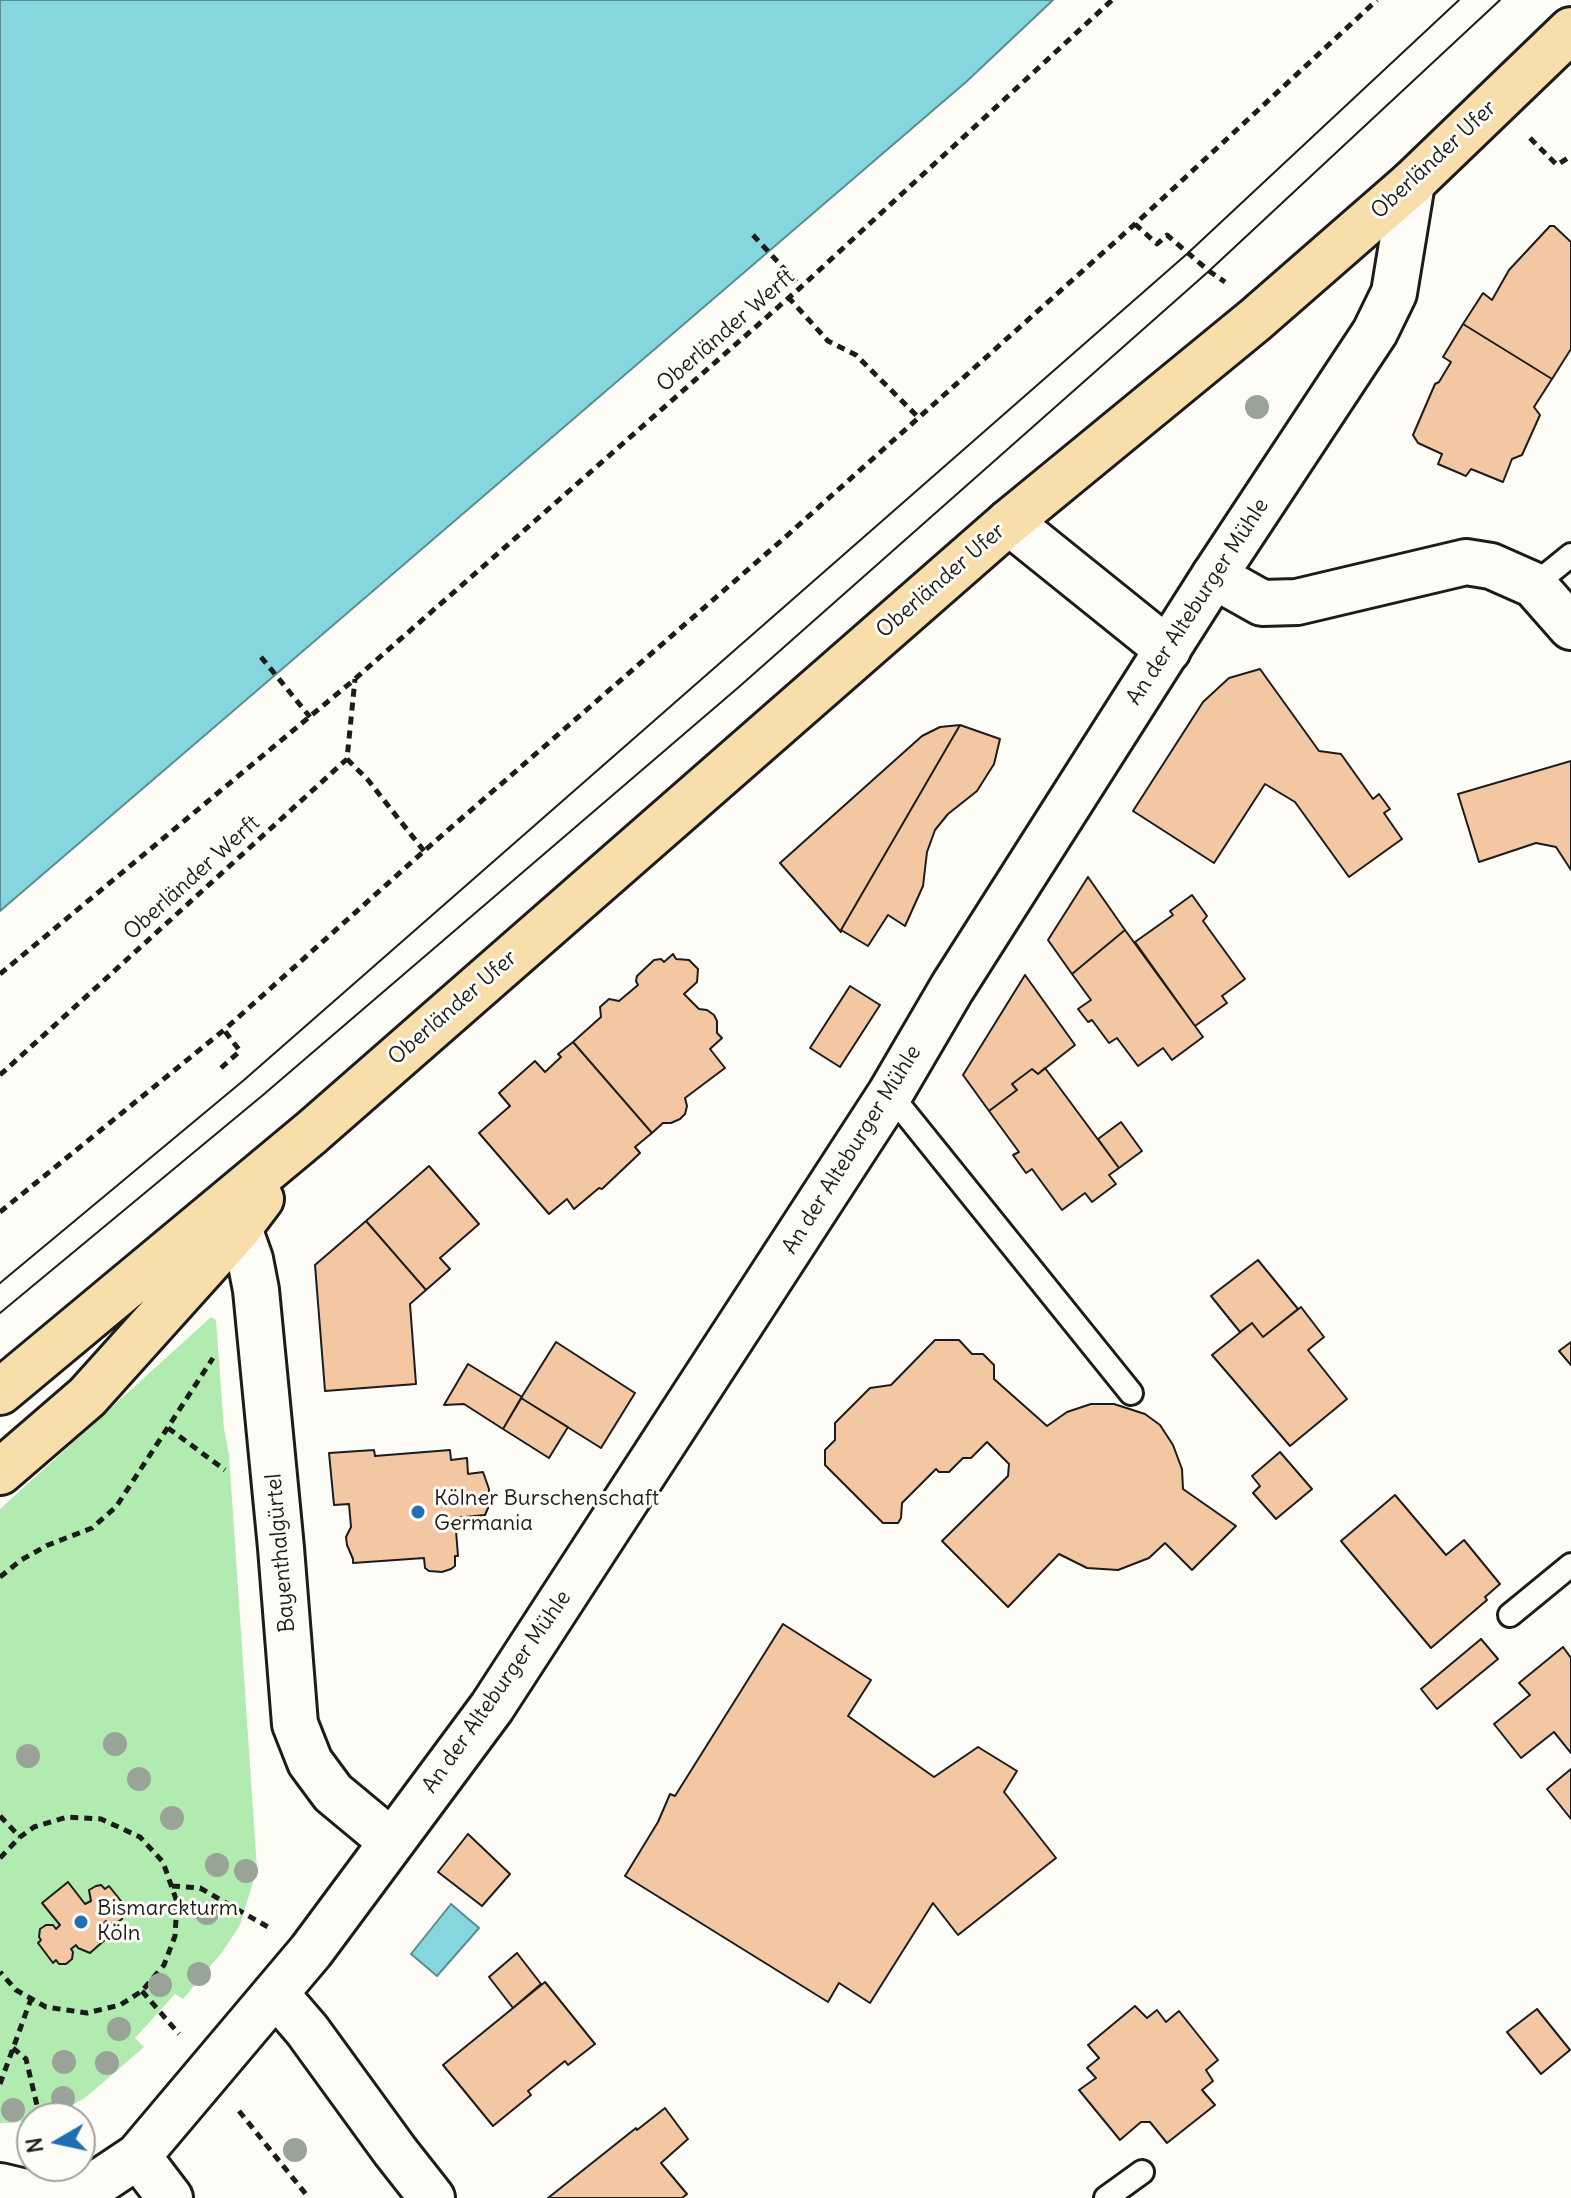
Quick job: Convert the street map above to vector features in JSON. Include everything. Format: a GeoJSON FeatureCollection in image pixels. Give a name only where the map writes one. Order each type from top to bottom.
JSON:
{"type":"FeatureCollection","features":[{"type":"Feature","properties":{"kind":"main road","name":"Oberländer Ufer"},"geometry":{"type":"LineString","coordinates":[[0,1392],[311,1133],[1009,522],[1255,320],[1412,183],[1571,30]]}},
{"type":"Feature","properties":{"kind":"main road","name":"An der Alteburger Mühle"},"geometry":{"type":"LineString","coordinates":[[138,2156],[311,1951],[492,1707],[890,1094],[952,988],[1214,576],[1375,332],[1394,293],[1412,183]]}},
{"type":"Feature","properties":{"kind":"main road"},"geometry":{"type":"LineString","coordinates":[[1009,522],[1168,650]]}},
{"type":"Feature","properties":{"kind":"main road"},"geometry":{"type":"LineString","coordinates":[[1214,576],[1262,603],[1297,602],[1466,562],[1491,566],[1534,585],[1571,627]]}},
{"type":"Feature","properties":{"kind":"main road","name":"Oberländer Ufer"},"geometry":{"type":"LineString","coordinates":[[0,1472],[87,1397],[239,1228],[311,1133]]}},
{"type":"Feature","properties":{"kind":"main road","name":"Bayenthalgürtel"},"geometry":{"type":"LineString","coordinates":[[239,1228],[250,1259],[256,1290],[295,1724],[310,1762],[333,1793],[392,1842]]}},
{"type":"Feature","properties":{"kind":"main road"},"geometry":{"type":"LineString","coordinates":[[276,1994],[307,2030],[432,2198]]}},
{"type":"Feature","properties":{"kind":"main road"},"geometry":{"type":"LineString","coordinates":[[22,2193],[54,2197],[96,2184],[138,2156],[170,2198]]}},
{"type":"Feature","properties":{"kind":"lane"},"geometry":{"type":"LineString","coordinates":[[1534,585],[1571,555]]}},
{"type":"Feature","properties":{"kind":"lane"},"geometry":{"type":"LineString","coordinates":[[890,1094],[1131,1393]]}},
{"type":"Feature","properties":{"kind":"lane"},"geometry":{"type":"LineString","coordinates":[[1510,1615],[1571,1565]]}},
{"type":"Feature","properties":{"kind":"lane"},"geometry":{"type":"LineString","coordinates":[[1106,2198],[1142,2172]]}},
{"type":"Feature","properties":{"kind":"path","name":"Oberländer Werft"},"geometry":{"type":"LineString","coordinates":[[0,974],[355,679],[801,287],[1112,0]]}},
{"type":"Feature","properties":{"kind":"path"},"geometry":{"type":"LineString","coordinates":[[0,1212],[224,1030],[424,851],[782,540],[1135,224],[1377,0]]}},
{"type":"Feature","properties":{"kind":"path"},"geometry":{"type":"LineString","coordinates":[[1135,224],[1157,244],[1167,235],[1224,283],[1234,275]]}},
{"type":"Feature","properties":{"kind":"path"},"geometry":{"type":"LineString","coordinates":[[753,235],[801,287]]}},
{"type":"Feature","properties":{"kind":"path"},"geometry":{"type":"LineString","coordinates":[[788,297],[828,341],[856,355],[918,417]]}},
{"type":"Feature","properties":{"kind":"path"},"geometry":{"type":"LineString","coordinates":[[261,657],[310,717]]}},
{"type":"Feature","properties":{"kind":"path"},"geometry":{"type":"LineString","coordinates":[[355,679],[347,759],[368,780],[424,851]]}},
{"type":"Feature","properties":{"kind":"path","name":"Oberländer Werft"},"geometry":{"type":"LineString","coordinates":[[0,1075],[347,759]]}},
{"type":"Feature","properties":{"kind":"path"},"geometry":{"type":"LineString","coordinates":[[221,1068],[240,1051],[224,1030]]}},
{"type":"Feature","properties":{"kind":"path"},"geometry":{"type":"LineString","coordinates":[[0,1577],[21,1560],[48,1545],[92,1528],[116,1507],[216,1353]]}},
{"type":"Feature","properties":{"kind":"path"},"geometry":{"type":"LineString","coordinates":[[0,1816],[20,1837]]}},
{"type":"Feature","properties":{"kind":"path"},"geometry":{"type":"LineString","coordinates":[[0,1858],[34,1827],[67,1817],[101,1819],[140,1837],[163,1862],[177,1902],[175,1936],[164,1965],[142,1991],[120,2005],[87,2013],[46,2007],[16,1990],[0,1972]]}},
{"type":"Feature","properties":{"kind":"path"},"geometry":{"type":"LineString","coordinates":[[172,1886],[200,1888],[311,1951]]}},
{"type":"Feature","properties":{"kind":"path"},"geometry":{"type":"LineString","coordinates":[[142,1991],[169,2022]]}},
{"type":"Feature","properties":{"kind":"path"},"geometry":{"type":"LineString","coordinates":[[0,2084],[31,1999]]}},
{"type":"Feature","properties":{"kind":"path"},"geometry":{"type":"LineString","coordinates":[[13,2048],[26,2059],[36,2102]]}},
{"type":"Feature","properties":{"kind":"path"},"geometry":{"type":"LineString","coordinates":[[208,2072],[309,2198]]}},
{"type":"Feature","properties":{"kind":"green space"},"geometry":{"type":"Polygon","coordinates":[[[211,1317],[216,1320],[224,1429],[229,1455],[257,1869],[240,1925],[183,1999],[175,1994],[135,2038],[144,2047],[78,2102],[16,2102],[16,2122],[13,2123],[0,2123],[0,1509],[211,1317]]]}},
{"type":"Feature","properties":{"kind":"water"},"geometry":{"type":"Polygon","coordinates":[[[0,0],[1053,0],[966,82],[0,911],[0,0]]]}},
{"type":"Feature","properties":{"kind":"water"},"geometry":{"type":"Polygon","coordinates":[[[451,1904],[479,1928],[437,1976],[411,1954],[451,1904]]]}},
{"type":"Feature","properties":{"kind":"building"},"geometry":{"type":"Polygon","coordinates":[[[1550,226],[1554,226],[1571,242],[1571,349],[1552,379],[1463,324],[1483,293],[1492,300],[1509,270],[1550,226]]]}},
{"type":"Feature","properties":{"kind":"building"},"geometry":{"type":"Polygon","coordinates":[[[1463,324],[1552,379],[1534,407],[1540,415],[1522,455],[1512,459],[1503,482],[1471,469],[1466,476],[1438,464],[1442,454],[1418,443],[1413,435],[1435,384],[1451,362],[1443,357],[1463,324]]]}},
{"type":"Feature","properties":{"kind":"building"},"geometry":{"type":"Polygon","coordinates":[[[1260,669],[1319,751],[1341,754],[1373,799],[1379,794],[1390,809],[1384,813],[1402,839],[1349,877],[1295,802],[1265,784],[1214,863],[1133,811],[1203,702],[1229,678],[1260,669]]]}},
{"type":"Feature","properties":{"kind":"building"},"geometry":{"type":"Polygon","coordinates":[[[960,725],[1000,739],[994,764],[977,791],[948,814],[935,830],[927,852],[923,886],[905,926],[888,915],[868,946],[841,930],[960,725]]]}},
{"type":"Feature","properties":{"kind":"building"},"geometry":{"type":"Polygon","coordinates":[[[960,725],[841,932],[780,863],[922,736],[940,727],[960,725]]]}},
{"type":"Feature","properties":{"kind":"building"},"geometry":{"type":"Polygon","coordinates":[[[1571,761],[1571,870],[1556,847],[1536,843],[1479,862],[1458,794],[1571,761]]]}},
{"type":"Feature","properties":{"kind":"building"},"geometry":{"type":"Polygon","coordinates":[[[1088,877],[1125,930],[1072,974],[1048,940],[1088,877]]]}},
{"type":"Feature","properties":{"kind":"building"},"geometry":{"type":"Polygon","coordinates":[[[1192,895],[1207,916],[1203,921],[1245,979],[1222,996],[1227,1003],[1195,1026],[1135,942],[1173,915],[1170,911],[1192,895]]]}},
{"type":"Feature","properties":{"kind":"building"},"geometry":{"type":"Polygon","coordinates":[[[1125,930],[1203,1037],[1172,1060],[1163,1048],[1138,1066],[1117,1038],[1109,1043],[1092,1020],[1088,1022],[1078,1009],[1091,1000],[1072,974],[1125,930]]]}},
{"type":"Feature","properties":{"kind":"building"},"geometry":{"type":"Polygon","coordinates":[[[673,954],[676,959],[689,960],[698,969],[697,982],[684,994],[699,1009],[714,1015],[717,1033],[722,1038],[710,1049],[725,1068],[685,1098],[687,1106],[680,1119],[663,1123],[652,1133],[573,1042],[601,1017],[600,1007],[609,999],[619,1001],[638,985],[637,976],[654,960],[664,962],[673,954]]]}},
{"type":"Feature","properties":{"kind":"building"},"geometry":{"type":"Polygon","coordinates":[[[1025,975],[1075,1045],[1038,1074],[1032,1069],[1012,1084],[1017,1090],[989,1111],[963,1075],[1025,975]]]}},
{"type":"Feature","properties":{"kind":"building"},"geometry":{"type":"Polygon","coordinates":[[[850,986],[880,1005],[840,1067],[810,1048],[850,986]]]}},
{"type":"Feature","properties":{"kind":"building"},"geometry":{"type":"Polygon","coordinates":[[[573,1042],[652,1133],[635,1147],[640,1153],[602,1189],[599,1188],[574,1209],[567,1199],[549,1214],[479,1133],[510,1106],[499,1093],[535,1061],[545,1072],[561,1057],[558,1054],[573,1042]]]}},
{"type":"Feature","properties":{"kind":"building"},"geometry":{"type":"Polygon","coordinates":[[[1045,1068],[1119,1168],[1109,1175],[1116,1184],[1092,1202],[1085,1193],[1062,1210],[1032,1169],[1026,1173],[1013,1155],[1019,1152],[989,1111],[1017,1090],[1012,1084],[1032,1069],[1038,1074],[1045,1068]]]}},
{"type":"Feature","properties":{"kind":"building"},"geometry":{"type":"Polygon","coordinates":[[[1121,1122],[1142,1151],[1119,1168],[1098,1139],[1121,1122]]]}},
{"type":"Feature","properties":{"kind":"building"},"geometry":{"type":"Polygon","coordinates":[[[429,1166],[479,1224],[440,1258],[450,1269],[426,1290],[366,1221],[429,1166]]]}},
{"type":"Feature","properties":{"kind":"building"},"geometry":{"type":"Polygon","coordinates":[[[366,1221],[426,1290],[410,1304],[416,1384],[325,1391],[315,1265],[366,1221]]]}},
{"type":"Feature","properties":{"kind":"building"},"geometry":{"type":"Polygon","coordinates":[[[1258,1260],[1298,1309],[1263,1337],[1252,1323],[1240,1332],[1211,1296],[1258,1260]]]}},
{"type":"Feature","properties":{"kind":"building"},"geometry":{"type":"Polygon","coordinates":[[[1301,1307],[1324,1337],[1308,1350],[1347,1399],[1290,1446],[1212,1355],[1252,1323],[1263,1337],[1301,1307]]]}},
{"type":"Feature","properties":{"kind":"building"},"geometry":{"type":"Polygon","coordinates":[[[935,1340],[959,1340],[972,1354],[983,1354],[994,1365],[994,1379],[1047,1426],[1067,1412],[1091,1404],[1114,1404],[1145,1414],[1160,1425],[1173,1445],[1182,1469],[1183,1489],[1236,1526],[1192,1570],[1165,1543],[1149,1558],[1118,1570],[1087,1568],[1059,1554],[1008,1607],[942,1541],[1008,1476],[1009,1464],[987,1442],[971,1458],[963,1458],[949,1472],[936,1469],[902,1503],[898,1523],[883,1523],[825,1465],[825,1450],[835,1440],[835,1423],[870,1388],[891,1385],[935,1340]]]}},
{"type":"Feature","properties":{"kind":"building"},"geometry":{"type":"Polygon","coordinates":[[[556,1342],[635,1393],[601,1448],[521,1398],[556,1342]]]}},
{"type":"Feature","properties":{"kind":"building"},"geometry":{"type":"Polygon","coordinates":[[[1571,1342],[1571,1365],[1559,1351],[1571,1342]]]}},
{"type":"Feature","properties":{"kind":"building"},"geometry":{"type":"Polygon","coordinates":[[[468,1364],[522,1397],[503,1429],[464,1404],[444,1405],[468,1364]]]}},
{"type":"Feature","properties":{"kind":"building"},"geometry":{"type":"Polygon","coordinates":[[[521,1398],[568,1427],[549,1458],[503,1429],[521,1398]]]}},
{"type":"Feature","properties":{"kind":"building","name":"Kölner Burschenschaft Germania"},"geometry":{"type":"Polygon","coordinates":[[[374,1450],[375,1456],[450,1450],[451,1460],[467,1458],[468,1474],[483,1472],[489,1489],[488,1508],[485,1515],[455,1518],[458,1556],[455,1556],[455,1566],[451,1569],[429,1571],[425,1568],[424,1558],[353,1563],[346,1537],[351,1527],[349,1504],[334,1505],[329,1453],[374,1450]]]}},
{"type":"Feature","properties":{"kind":"building"},"geometry":{"type":"Polygon","coordinates":[[[1280,1452],[1312,1489],[1276,1519],[1253,1493],[1260,1486],[1252,1476],[1280,1452]]]}},
{"type":"Feature","properties":{"kind":"building"},"geometry":{"type":"Polygon","coordinates":[[[1395,1495],[1446,1555],[1464,1540],[1500,1584],[1485,1597],[1487,1600],[1431,1648],[1341,1541],[1395,1495]]]}},
{"type":"Feature","properties":{"kind":"building"},"geometry":{"type":"Polygon","coordinates":[[[783,1624],[871,1680],[848,1716],[934,1777],[978,1747],[1017,1771],[1004,1792],[1056,1858],[958,1935],[933,1903],[870,2003],[839,1983],[828,2002],[625,1876],[658,1822],[670,1794],[675,1796],[783,1624]]]}},
{"type":"Feature","properties":{"kind":"building"},"geometry":{"type":"Polygon","coordinates":[[[1481,1639],[1498,1659],[1437,1709],[1421,1689],[1481,1639]]]}},
{"type":"Feature","properties":{"kind":"building"},"geometry":{"type":"Polygon","coordinates":[[[1563,1647],[1571,1658],[1571,1753],[1554,1732],[1521,1758],[1494,1724],[1530,1695],[1519,1683],[1563,1647]]]}},
{"type":"Feature","properties":{"kind":"building"},"geometry":{"type":"Polygon","coordinates":[[[1571,1769],[1571,1819],[1547,1789],[1571,1769]]]}},
{"type":"Feature","properties":{"kind":"building"},"geometry":{"type":"Polygon","coordinates":[[[468,1834],[510,1874],[482,1906],[438,1872],[468,1834]]]}},
{"type":"Feature","properties":{"kind":"building","name":"Bismarckturm Köln"},"geometry":{"type":"Polygon","coordinates":[[[68,1882],[85,1904],[91,1901],[89,1890],[101,1885],[105,1889],[109,1886],[125,1906],[120,1910],[122,1919],[108,1924],[106,1921],[102,1925],[107,1938],[90,1953],[76,1945],[71,1949],[72,1959],[66,1964],[59,1964],[56,1960],[53,1963],[38,1943],[41,1940],[40,1929],[53,1925],[56,1929],[60,1925],[42,1903],[68,1882]]]}},
{"type":"Feature","properties":{"kind":"building"},"geometry":{"type":"Polygon","coordinates":[[[517,1953],[541,1984],[513,2008],[489,1977],[517,1953]]]}},
{"type":"Feature","properties":{"kind":"building"},"geometry":{"type":"Polygon","coordinates":[[[545,1982],[595,2044],[568,2065],[565,2061],[528,2091],[531,2095],[493,2126],[443,2065],[545,1982]]]}},
{"type":"Feature","properties":{"kind":"building"},"geometry":{"type":"Polygon","coordinates":[[[1135,2006],[1147,2018],[1157,2010],[1166,2022],[1179,2011],[1218,2060],[1206,2070],[1213,2081],[1202,2090],[1215,2105],[1167,2143],[1150,2122],[1141,2122],[1120,2140],[1079,2090],[1096,2078],[1087,2068],[1099,2058],[1088,2045],[1135,2006]]]}},
{"type":"Feature","properties":{"kind":"building"},"geometry":{"type":"Polygon","coordinates":[[[1537,2009],[1570,2050],[1541,2074],[1507,2032],[1537,2009]]]}},
{"type":"Feature","properties":{"kind":"building"},"geometry":{"type":"Polygon","coordinates":[[[665,2108],[688,2139],[661,2163],[687,2194],[682,2198],[548,2198],[636,2128],[665,2108]]]}},
{"type":"Feature","properties":{"kind":"tram line"},"geometry":{"type":"LineString","coordinates":[[0,1283],[244,1080],[1188,253],[1459,0]]}},
{"type":"Feature","properties":{"kind":"tram line"},"geometry":{"type":"LineString","coordinates":[[0,1313],[263,1095],[740,686],[1209,271],[1500,0]]}},
{"type":"Feature","properties":{"kind":"place","name":"Kölner Burschenschaft Germania"},"geometry":{"type":"Point","coordinates":[418,1512]}},
{"type":"Feature","properties":{"kind":"place","name":"Bismarckturm Köln"},"geometry":{"type":"Point","coordinates":[81,1922]}}]}
